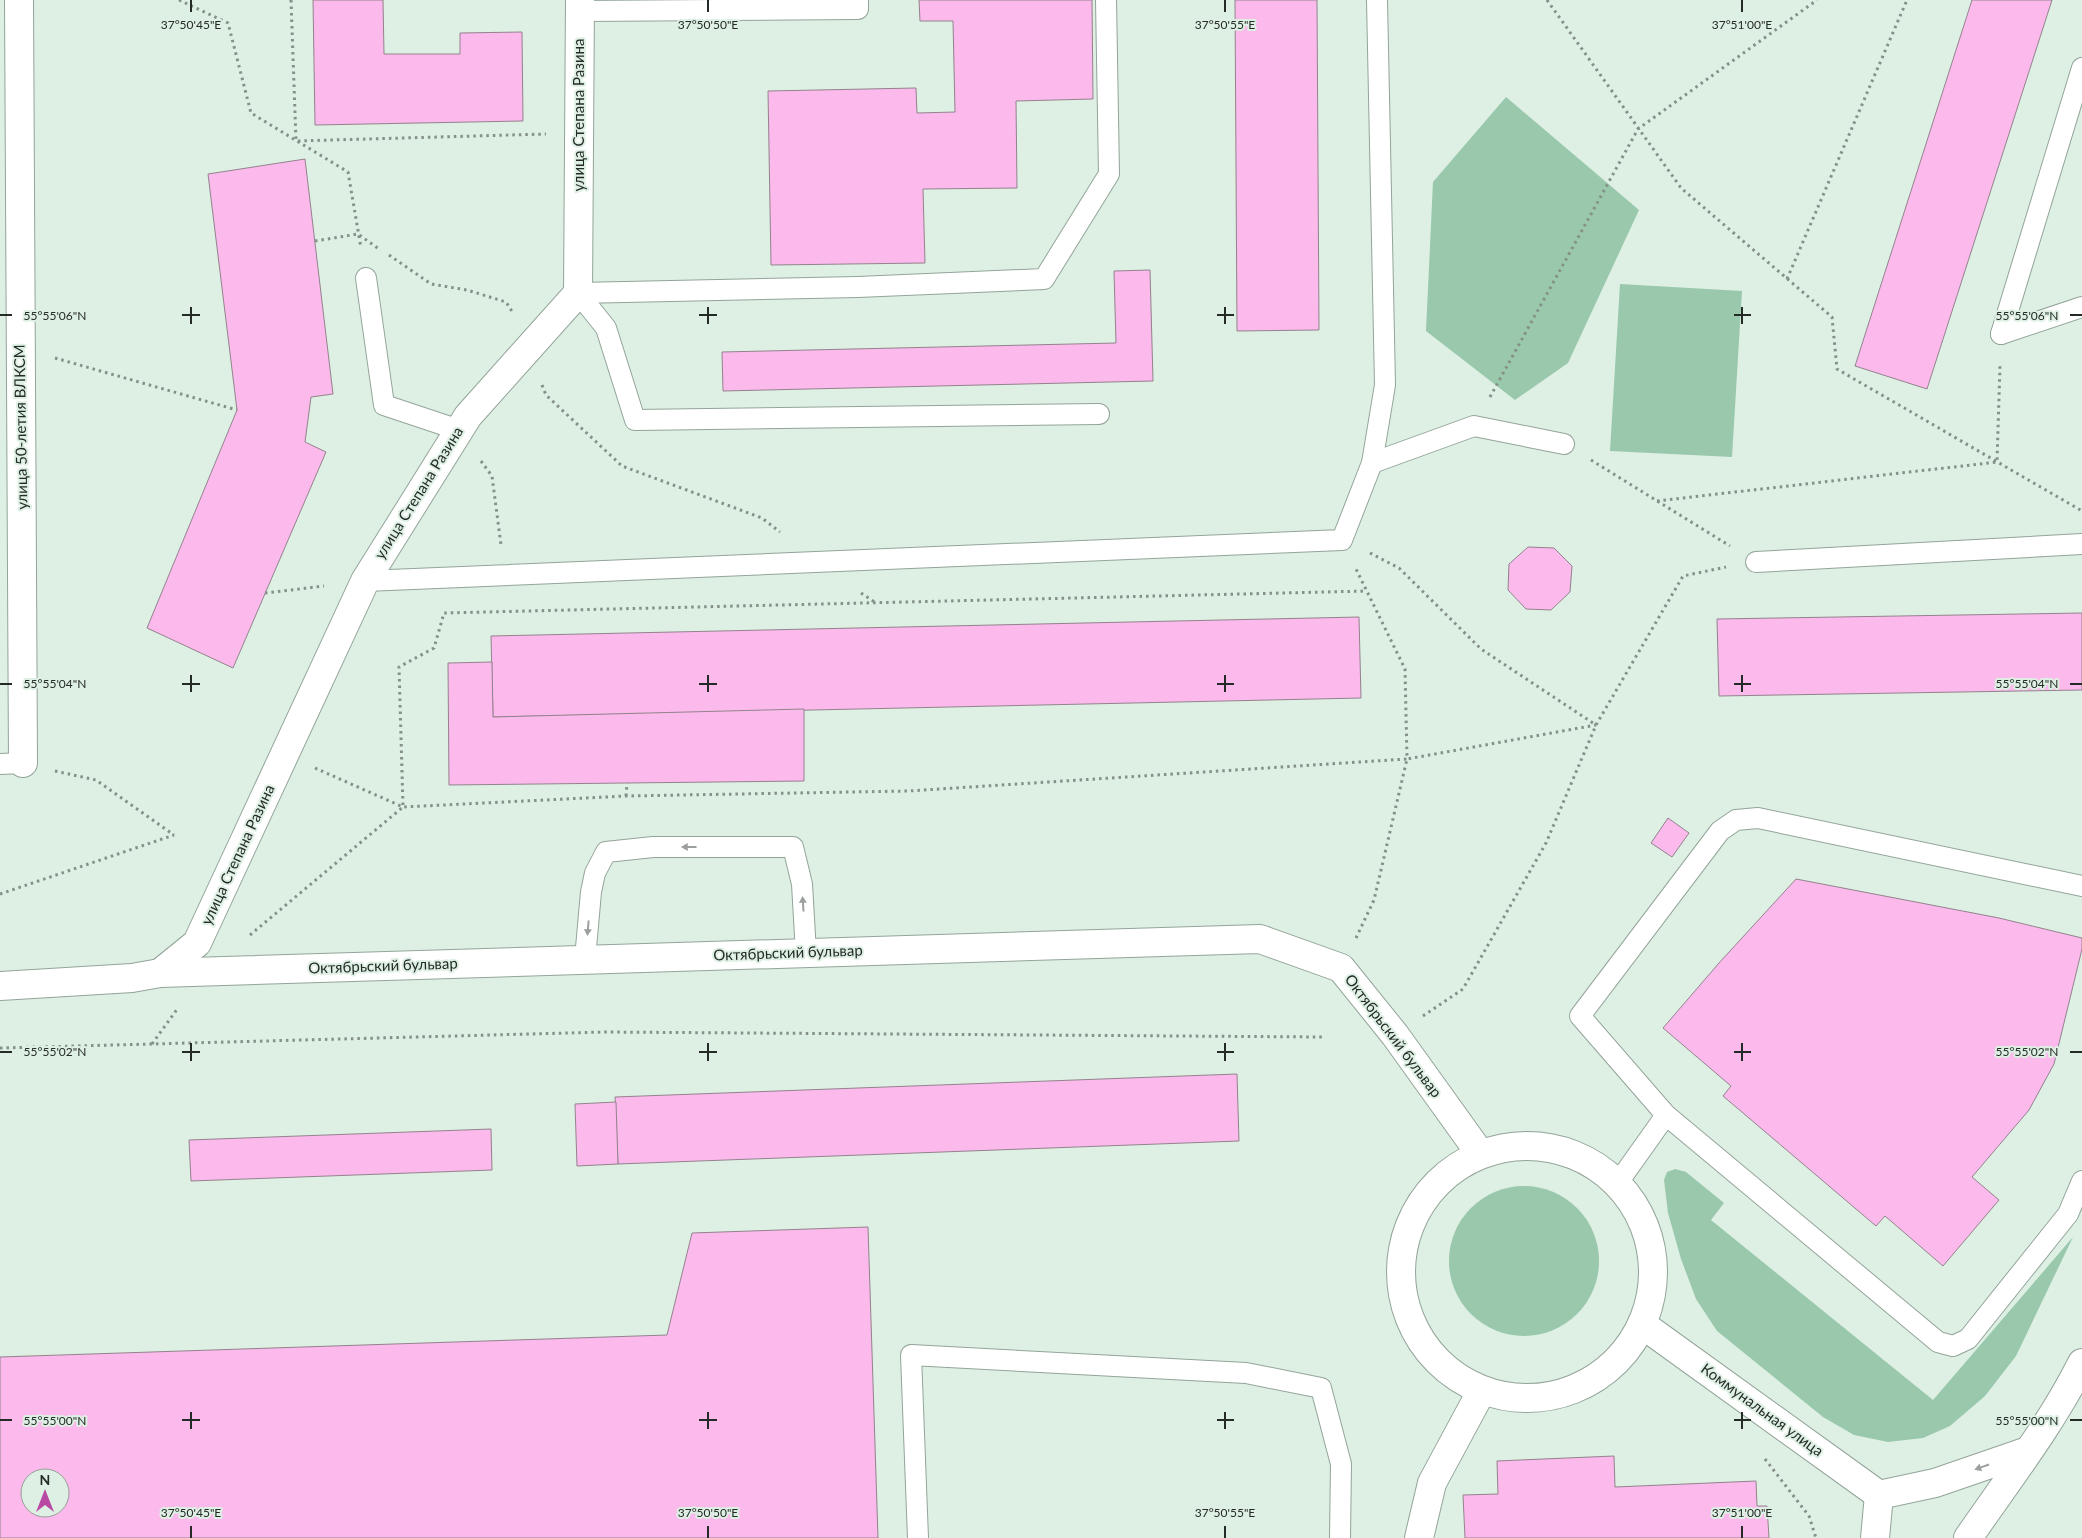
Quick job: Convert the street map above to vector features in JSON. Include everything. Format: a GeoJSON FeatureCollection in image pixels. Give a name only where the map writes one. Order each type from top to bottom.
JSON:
{"type":"FeatureCollection","features":[{"type":"Feature","properties":{"kind":"street","name":"улица 50-летия ВЛКСМ"},"geometry":{"type":"LineString","coordinates":[[12,764],[21,348],[19,0]]}},
{"type":"Feature","properties":{"kind":"street","name":"улица Степана Разина"},"geometry":{"type":"LineString","coordinates":[[160,973],[197,943],[365,581],[468,416],[578,293],[580,5]]}},
{"type":"Feature","properties":{"kind":"street","name":"Октябрьский бульвар"},"geometry":{"type":"LineString","coordinates":[[0,986],[132,978],[160,973],[205,971],[1260,939],[1341,968],[1395,1035],[1479,1152]]}},
{"type":"Feature","properties":{"kind":"street"},"geometry":{"type":"LineString","coordinates":[[1525,1146],[1573,1155],[1617,1184],[1644,1223],[1654,1274],[1643,1325],[1618,1362],[1558,1397],[1481,1392],[1441,1368],[1412,1328],[1400,1280],[1410,1222],[1433,1186],[1479,1152],[1525,1146]]}},
{"type":"Feature","properties":{"kind":"street","name":"Коммунальная улица"},"geometry":{"type":"LineString","coordinates":[[1643,1325],[1879,1495]]}},
{"type":"Feature","properties":{"kind":"street"},"geometry":{"type":"LineString","coordinates":[[1968,1538],[2028,1451],[2082,1363]]}},
{"type":"Feature","properties":{"kind":"street"},"geometry":{"type":"LineString","coordinates":[[1419,1538],[1432,1483],[1481,1392]]}},
{"type":"Feature","properties":{"kind":"street"},"geometry":{"type":"LineString","coordinates":[[1875,1538],[1879,1495],[1935,1483],[2028,1451]]}},
{"type":"Feature","properties":{"kind":"lane"},"geometry":{"type":"LineString","coordinates":[[580,5],[858,9],[858,0]]}},
{"type":"Feature","properties":{"kind":"lane"},"geometry":{"type":"LineString","coordinates":[[578,293],[858,287],[1044,279],[1110,174],[1106,0]]}},
{"type":"Feature","properties":{"kind":"lane"},"geometry":{"type":"LineString","coordinates":[[365,581],[1342,540],[1372,464],[1385,385],[1377,0]]}},
{"type":"Feature","properties":{"kind":"lane"},"geometry":{"type":"LineString","coordinates":[[2001,334],[2082,68]]}},
{"type":"Feature","properties":{"kind":"lane"},"geometry":{"type":"LineString","coordinates":[[366,278],[384,405],[459,430]]}},
{"type":"Feature","properties":{"kind":"lane"},"geometry":{"type":"LineString","coordinates":[[578,293],[606,328],[635,420],[1099,414]]}},
{"type":"Feature","properties":{"kind":"lane"},"geometry":{"type":"LineString","coordinates":[[2001,334],[2082,307]]}},
{"type":"Feature","properties":{"kind":"lane"},"geometry":{"type":"LineString","coordinates":[[1372,464],[1474,426],[1564,444]]}},
{"type":"Feature","properties":{"kind":"lane"},"geometry":{"type":"LineString","coordinates":[[1756,562],[2082,544]]}},
{"type":"Feature","properties":{"kind":"lane"},"geometry":{"type":"LineString","coordinates":[[2082,886],[1758,818],[1736,820],[1720,831],[1580,1016],[1666,1114],[1938,1342],[1953,1346],[1968,1339],[2068,1214],[2082,1181]]}},
{"type":"Feature","properties":{"kind":"lane"},"geometry":{"type":"LineString","coordinates":[[585,959],[591,892],[595,873],[606,852],[653,847],[793,847],[801,876],[806,953]]}},
{"type":"Feature","properties":{"kind":"lane"},"geometry":{"type":"LineString","coordinates":[[1617,1184],[1666,1114]]}},
{"type":"Feature","properties":{"kind":"lane"},"geometry":{"type":"LineString","coordinates":[[918,1538],[911,1355],[1246,1373],[1320,1388],[1341,1464],[1340,1538]]}},
{"type":"Feature","properties":{"kind":"path"},"geometry":{"type":"LineString","coordinates":[[178,0],[228,22],[251,113],[348,172],[366,278]]}},
{"type":"Feature","properties":{"kind":"path"},"geometry":{"type":"LineString","coordinates":[[291,0],[296,140]]}},
{"type":"Feature","properties":{"kind":"path"},"geometry":{"type":"LineString","coordinates":[[1547,0],[1681,188],[1832,317],[1837,369],[2082,511]]}},
{"type":"Feature","properties":{"kind":"path"},"geometry":{"type":"LineString","coordinates":[[1474,426],[1638,129],[1817,0]]}},
{"type":"Feature","properties":{"kind":"path"},"geometry":{"type":"LineString","coordinates":[[1788,279],[1907,0]]}},
{"type":"Feature","properties":{"kind":"path"},"geometry":{"type":"LineString","coordinates":[[296,140],[579,133]]}},
{"type":"Feature","properties":{"kind":"path"},"geometry":{"type":"LineString","coordinates":[[315,241],[358,234]]}},
{"type":"Feature","properties":{"kind":"path"},"geometry":{"type":"LineString","coordinates":[[1997,462],[2001,334]]}},
{"type":"Feature","properties":{"kind":"path"},"geometry":{"type":"LineString","coordinates":[[21,348],[237,410]]}},
{"type":"Feature","properties":{"kind":"path"},"geometry":{"type":"LineString","coordinates":[[459,430],[492,476],[502,543],[490,576]]}},
{"type":"Feature","properties":{"kind":"path"},"geometry":{"type":"LineString","coordinates":[[1564,444],[1756,562]]}},
{"type":"Feature","properties":{"kind":"path"},"geometry":{"type":"LineString","coordinates":[[1657,501],[1997,462]]}},
{"type":"Feature","properties":{"kind":"path"},"geometry":{"type":"LineString","coordinates":[[1341,968],[1374,900],[1407,758],[1405,669],[1342,540]]}},
{"type":"Feature","properties":{"kind":"path"},"geometry":{"type":"LineString","coordinates":[[1342,540],[1399,568],[1481,649],[1596,725]]}},
{"type":"Feature","properties":{"kind":"path"},"geometry":{"type":"LineString","coordinates":[[1419,1019],[1463,989],[1546,843],[1596,725],[1683,576],[1756,562]]}},
{"type":"Feature","properties":{"kind":"path"},"geometry":{"type":"LineString","coordinates":[[265,593],[365,581]]}},
{"type":"Feature","properties":{"kind":"path"},"geometry":{"type":"LineString","coordinates":[[444,613],[1367,591]]}},
{"type":"Feature","properties":{"kind":"path"},"geometry":{"type":"LineString","coordinates":[[403,807],[399,667],[434,648],[444,613],[452,609]]}},
{"type":"Feature","properties":{"kind":"path"},"geometry":{"type":"LineString","coordinates":[[285,754],[403,807],[626,796],[908,791],[1407,758],[1596,725]]}},
{"type":"Feature","properties":{"kind":"path"},"geometry":{"type":"LineString","coordinates":[[0,894],[174,835],[96,780],[12,764]]}},
{"type":"Feature","properties":{"kind":"path"},"geometry":{"type":"LineString","coordinates":[[626,783],[626,796]]}},
{"type":"Feature","properties":{"kind":"path"},"geometry":{"type":"LineString","coordinates":[[152,1044],[205,971],[403,807]]}},
{"type":"Feature","properties":{"kind":"path"},"geometry":{"type":"LineString","coordinates":[[0,1048],[605,1032],[1322,1037]]}},
{"type":"Feature","properties":{"kind":"path"},"geometry":{"type":"LineString","coordinates":[[1764,1456],[1809,1516],[1816,1538]]}},
{"type":"Feature","properties":{"kind":"green space"},"geometry":{"type":"Polygon","coordinates":[[[1506,97],[1639,210],[1568,363],[1515,400],[1426,331],[1433,182],[1506,97]]]}},
{"type":"Feature","properties":{"kind":"green space"},"geometry":{"type":"Polygon","coordinates":[[[1620,284],[1742,291],[1732,457],[1610,451],[1620,284]]]}},
{"type":"Feature","properties":{"kind":"green space"},"geometry":{"type":"Polygon","coordinates":[[[1675,1169],[1686,1172],[1724,1203],[1711,1220],[1933,1400],[2073,1237],[2016,1356],[1985,1396],[1950,1426],[1923,1438],[1888,1442],[1854,1435],[1823,1417],[1717,1331],[1696,1299],[1681,1259],[1668,1213],[1664,1180],[1667,1172],[1675,1169]]]}},
{"type":"Feature","properties":{"kind":"green space"},"geometry":{"type":"Polygon","coordinates":[[[1524,1186],[1539,1187],[1553,1191],[1566,1198],[1577,1208],[1587,1219],[1594,1232],[1598,1246],[1598,1276],[1594,1290],[1587,1303],[1577,1314],[1566,1324],[1553,1331],[1539,1335],[1524,1336],[1509,1335],[1495,1331],[1482,1324],[1471,1314],[1461,1303],[1454,1290],[1450,1276],[1449,1261],[1450,1246],[1454,1232],[1461,1219],[1471,1208],[1482,1198],[1495,1191],[1509,1187],[1524,1186]]]}},
{"type":"Feature","properties":{"kind":"building"},"geometry":{"type":"Polygon","coordinates":[[[313,0],[383,0],[384,54],[460,54],[460,33],[522,32],[523,121],[315,125],[313,0]]]}},
{"type":"Feature","properties":{"kind":"building"},"geometry":{"type":"Polygon","coordinates":[[[919,0],[1092,0],[1093,99],[1016,101],[1017,188],[923,189],[925,263],[771,265],[768,91],[916,88],[917,113],[955,112],[953,21],[920,21],[919,0]]]}},
{"type":"Feature","properties":{"kind":"building"},"geometry":{"type":"Polygon","coordinates":[[[1235,0],[1317,0],[1319,330],[1237,331],[1235,0]]]}},
{"type":"Feature","properties":{"kind":"building"},"geometry":{"type":"Polygon","coordinates":[[[1972,0],[2052,0],[1927,389],[1855,366],[1972,0]]]}},
{"type":"Feature","properties":{"kind":"building"},"geometry":{"type":"Polygon","coordinates":[[[305,159],[333,394],[311,397],[305,442],[326,452],[233,668],[147,628],[237,410],[208,174],[305,159]]]}},
{"type":"Feature","properties":{"kind":"building"},"geometry":{"type":"Polygon","coordinates":[[[1150,270],[1153,381],[723,391],[722,352],[1116,343],[1114,271],[1150,270]]]}},
{"type":"Feature","properties":{"kind":"building"},"geometry":{"type":"Polygon","coordinates":[[[1528,547],[1554,548],[1572,566],[1570,592],[1551,610],[1526,609],[1508,590],[1509,564],[1528,547]]]}},
{"type":"Feature","properties":{"kind":"building"},"geometry":{"type":"Polygon","coordinates":[[[2082,613],[2082,690],[1719,696],[1717,619],[2082,613]]]}},
{"type":"Feature","properties":{"kind":"building"},"geometry":{"type":"Polygon","coordinates":[[[1359,617],[1361,698],[493,717],[491,636],[1359,617]]]}},
{"type":"Feature","properties":{"kind":"building"},"geometry":{"type":"Polygon","coordinates":[[[492,662],[493,717],[804,709],[804,781],[449,785],[448,663],[492,662]]]}},
{"type":"Feature","properties":{"kind":"building"},"geometry":{"type":"Polygon","coordinates":[[[1668,818],[1689,833],[1672,857],[1651,843],[1668,818]]]}},
{"type":"Feature","properties":{"kind":"building"},"geometry":{"type":"Polygon","coordinates":[[[1796,879],[1999,918],[2082,938],[2082,949],[2054,1064],[2029,1110],[1972,1177],[1999,1200],[1943,1266],[1885,1216],[1876,1226],[1723,1096],[1731,1086],[1663,1028],[1719,963],[1796,879]]]}},
{"type":"Feature","properties":{"kind":"building"},"geometry":{"type":"Polygon","coordinates":[[[1237,1074],[1239,1141],[618,1164],[615,1097],[1237,1074]]]}},
{"type":"Feature","properties":{"kind":"building"},"geometry":{"type":"Polygon","coordinates":[[[616,1102],[618,1164],[577,1166],[575,1104],[616,1102]]]}},
{"type":"Feature","properties":{"kind":"building"},"geometry":{"type":"Polygon","coordinates":[[[491,1129],[492,1170],[191,1181],[189,1140],[491,1129]]]}},
{"type":"Feature","properties":{"kind":"building"},"geometry":{"type":"Polygon","coordinates":[[[868,1227],[878,1538],[0,1538],[0,1357],[667,1335],[692,1233],[868,1227]]]}},
{"type":"Feature","properties":{"kind":"building"},"geometry":{"type":"Polygon","coordinates":[[[1614,1456],[1615,1487],[1756,1481],[1757,1506],[1767,1506],[1769,1538],[1465,1538],[1463,1495],[1498,1494],[1497,1461],[1614,1456]]]}}]}
